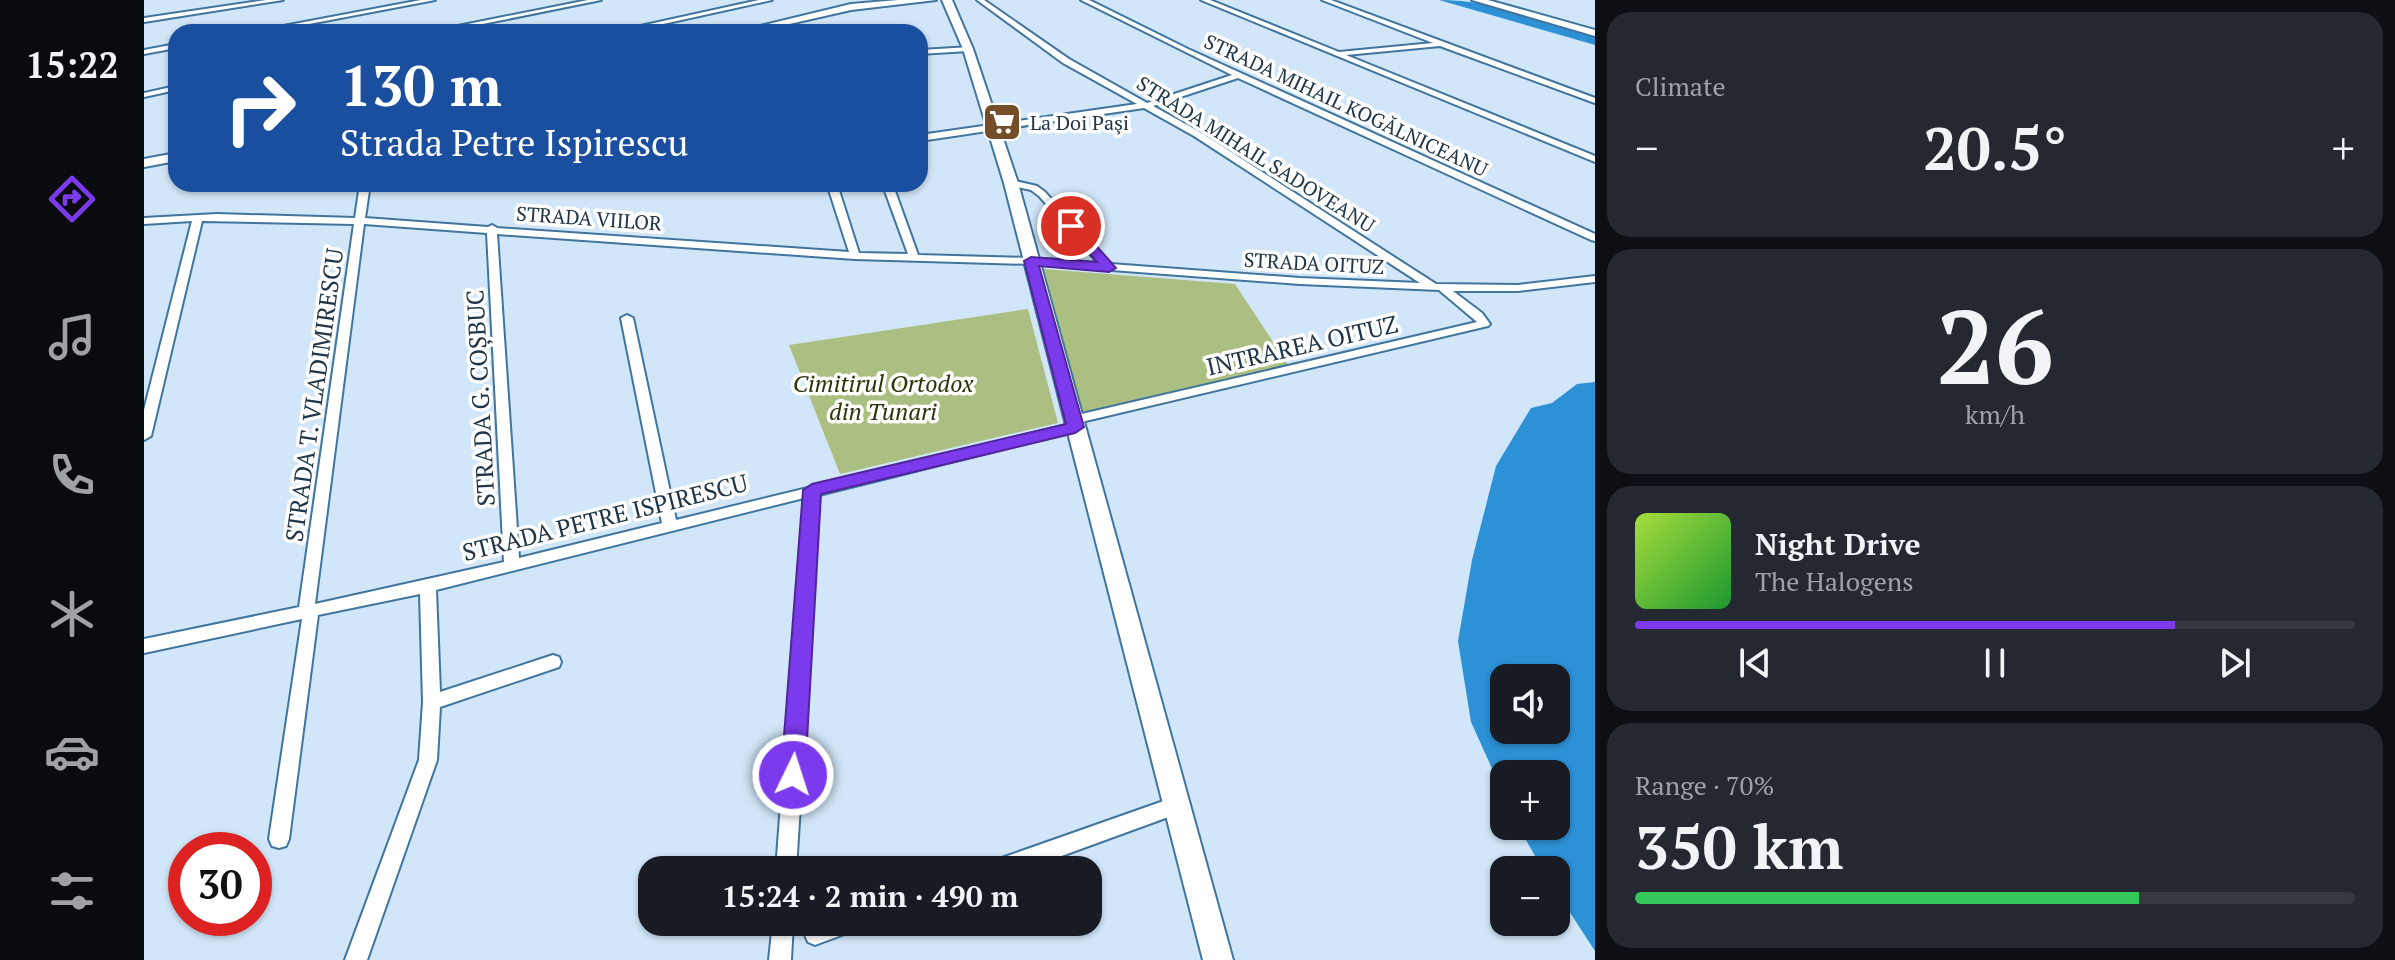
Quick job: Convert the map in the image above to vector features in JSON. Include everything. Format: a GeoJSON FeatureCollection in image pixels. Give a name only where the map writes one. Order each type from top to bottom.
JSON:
{"type":"FeatureCollection","features":[{"type":"Feature","properties":{"kind":"main road"},"geometry":{"type":"LineString","coordinates":[[776,24],[851,7],[931,0]]}},
{"type":"Feature","properties":{"kind":"main road"},"geometry":{"type":"LineString","coordinates":[[947,0],[968,49],[1011,183],[1218,960]]}},
{"type":"Feature","properties":{"kind":"main road"},"geometry":{"type":"LineString","coordinates":[[1477,0],[1595,33]]}},
{"type":"Feature","properties":{"kind":"main road"},"geometry":{"type":"LineString","coordinates":[[144,163],[168,158]]}},
{"type":"Feature","properties":{"kind":"street"},"geometry":{"type":"LineString","coordinates":[[144,20],[280,0]]}},
{"type":"Feature","properties":{"kind":"street"},"geometry":{"type":"LineString","coordinates":[[299,24],[432,0]]}},
{"type":"Feature","properties":{"kind":"street"},"geometry":{"type":"LineString","coordinates":[[474,24],[598,0]]}},
{"type":"Feature","properties":{"kind":"street"},"geometry":{"type":"LineString","coordinates":[[655,24],[769,0]]}},
{"type":"Feature","properties":{"kind":"street","name":"STRADA MIHAIL SADOVEANU"},"geometry":{"type":"LineString","coordinates":[[980,0],[1066,61],[1222,149],[1438,288]]}},
{"type":"Feature","properties":{"kind":"street","name":"STRADA MIHAIL KOGĂLNICEANU"},"geometry":{"type":"LineString","coordinates":[[1084,0],[1595,238]]}},
{"type":"Feature","properties":{"kind":"street"},"geometry":{"type":"LineString","coordinates":[[1204,0],[1595,159]]}},
{"type":"Feature","properties":{"kind":"street"},"geometry":{"type":"LineString","coordinates":[[1325,0],[1595,101]]}},
{"type":"Feature","properties":{"kind":"street"},"geometry":{"type":"LineString","coordinates":[[144,28],[159,26]]}},
{"type":"Feature","properties":{"kind":"street"},"geometry":{"type":"LineString","coordinates":[[1337,53],[1441,44]]}},
{"type":"Feature","properties":{"kind":"street"},"geometry":{"type":"LineString","coordinates":[[144,52],[168,48]]}},
{"type":"Feature","properties":{"kind":"street"},"geometry":{"type":"LineString","coordinates":[[928,52],[968,49]]}},
{"type":"Feature","properties":{"kind":"street"},"geometry":{"type":"LineString","coordinates":[[928,137],[1148,105],[1240,75]]}},
{"type":"Feature","properties":{"kind":"street"},"geometry":{"type":"LineString","coordinates":[[144,95],[168,90]]}},
{"type":"Feature","properties":{"kind":"street"},"geometry":{"type":"LineString","coordinates":[[1011,183],[1034,188],[1042,194],[1109,268]]}},
{"type":"Feature","properties":{"kind":"street","name":"STRADA T. VLADIMIRESCU"},"geometry":{"type":"LineString","coordinates":[[279,839],[364,192]]}},
{"type":"Feature","properties":{"kind":"street"},"geometry":{"type":"LineString","coordinates":[[835,192],[855,256]]}},
{"type":"Feature","properties":{"kind":"street"},"geometry":{"type":"LineString","coordinates":[[890,192],[914,257]]}},
{"type":"Feature","properties":{"kind":"street"},"geometry":{"type":"LineString","coordinates":[[144,436],[198,218]]}},
{"type":"Feature","properties":{"kind":"street","name":"STRADA VIILOR"},"geometry":{"type":"LineString","coordinates":[[144,221],[198,218],[361,221],[855,256],[1031,261]]}},
{"type":"Feature","properties":{"kind":"street","name":"STRADA G. COȘBUC"},"geometry":{"type":"LineString","coordinates":[[492,228],[512,566]]}},
{"type":"Feature","properties":{"kind":"street","name":"STRADA OITUZ"},"geometry":{"type":"LineString","coordinates":[[1031,261],[1438,288],[1518,288],[1595,279]]}},
{"type":"Feature","properties":{"kind":"street","name":"INTRAREA OITUZ"},"geometry":{"type":"LineString","coordinates":[[1074,424],[1484,324],[1478,315],[1438,288]]}},
{"type":"Feature","properties":{"kind":"street"},"geometry":{"type":"LineString","coordinates":[[627,318],[670,526]]}},
{"type":"Feature","properties":{"kind":"street","name":"STRADA PETRE ISPIRESCU"},"geometry":{"type":"LineString","coordinates":[[144,646],[512,566],[1074,424]]}},
{"type":"Feature","properties":{"kind":"street"},"geometry":{"type":"LineString","coordinates":[[787,856],[812,490]]}},
{"type":"Feature","properties":{"kind":"street"},"geometry":{"type":"LineString","coordinates":[[356,960],[428,760],[432,702],[428,586]]}},
{"type":"Feature","properties":{"kind":"street"},"geometry":{"type":"LineString","coordinates":[[432,702],[553,662]]}},
{"type":"Feature","properties":{"kind":"street"},"geometry":{"type":"LineString","coordinates":[[1035,856],[1175,806]]}},
{"type":"Feature","properties":{"kind":"street"},"geometry":{"type":"LineString","coordinates":[[780,960],[782,936]]}},
{"type":"Feature","properties":{"kind":"green space"},"geometry":{"type":"Polygon","coordinates":[[[1044,269],[1235,284],[1289,366],[1083,415],[1044,269]]]}},
{"type":"Feature","properties":{"kind":"green space","name":"Cimitirul Ortodox din Tunari"},"geometry":{"type":"Polygon","coordinates":[[[1028,309],[1058,423],[840,474],[789,345],[1028,309]]]}},
{"type":"Feature","properties":{"kind":"water"},"geometry":{"type":"Polygon","coordinates":[[[1439,0],[1479,3],[1537,17],[1595,35],[1595,45],[1439,0]]]}},
{"type":"Feature","properties":{"kind":"water"},"geometry":{"type":"Polygon","coordinates":[[[1595,382],[1595,951],[1570,913],[1570,856],[1535,856],[1526,840],[1570,840],[1570,760],[1490,760],[1490,764],[1471,722],[1458,641],[1472,560],[1496,466],[1531,408],[1552,403],[1577,384],[1595,382]]]}},
{"type":"Feature","properties":{"kind":"place","name":"La Doi Paşi"},"geometry":{"type":"Point","coordinates":[1002,122]}},
{"type":"Feature","properties":{"kind":"route"},"geometry":{"type":"LineString","coordinates":[[793,775],[812,490],[1075,427],[1031,261],[1109,268],[1071,226]]}}]}
